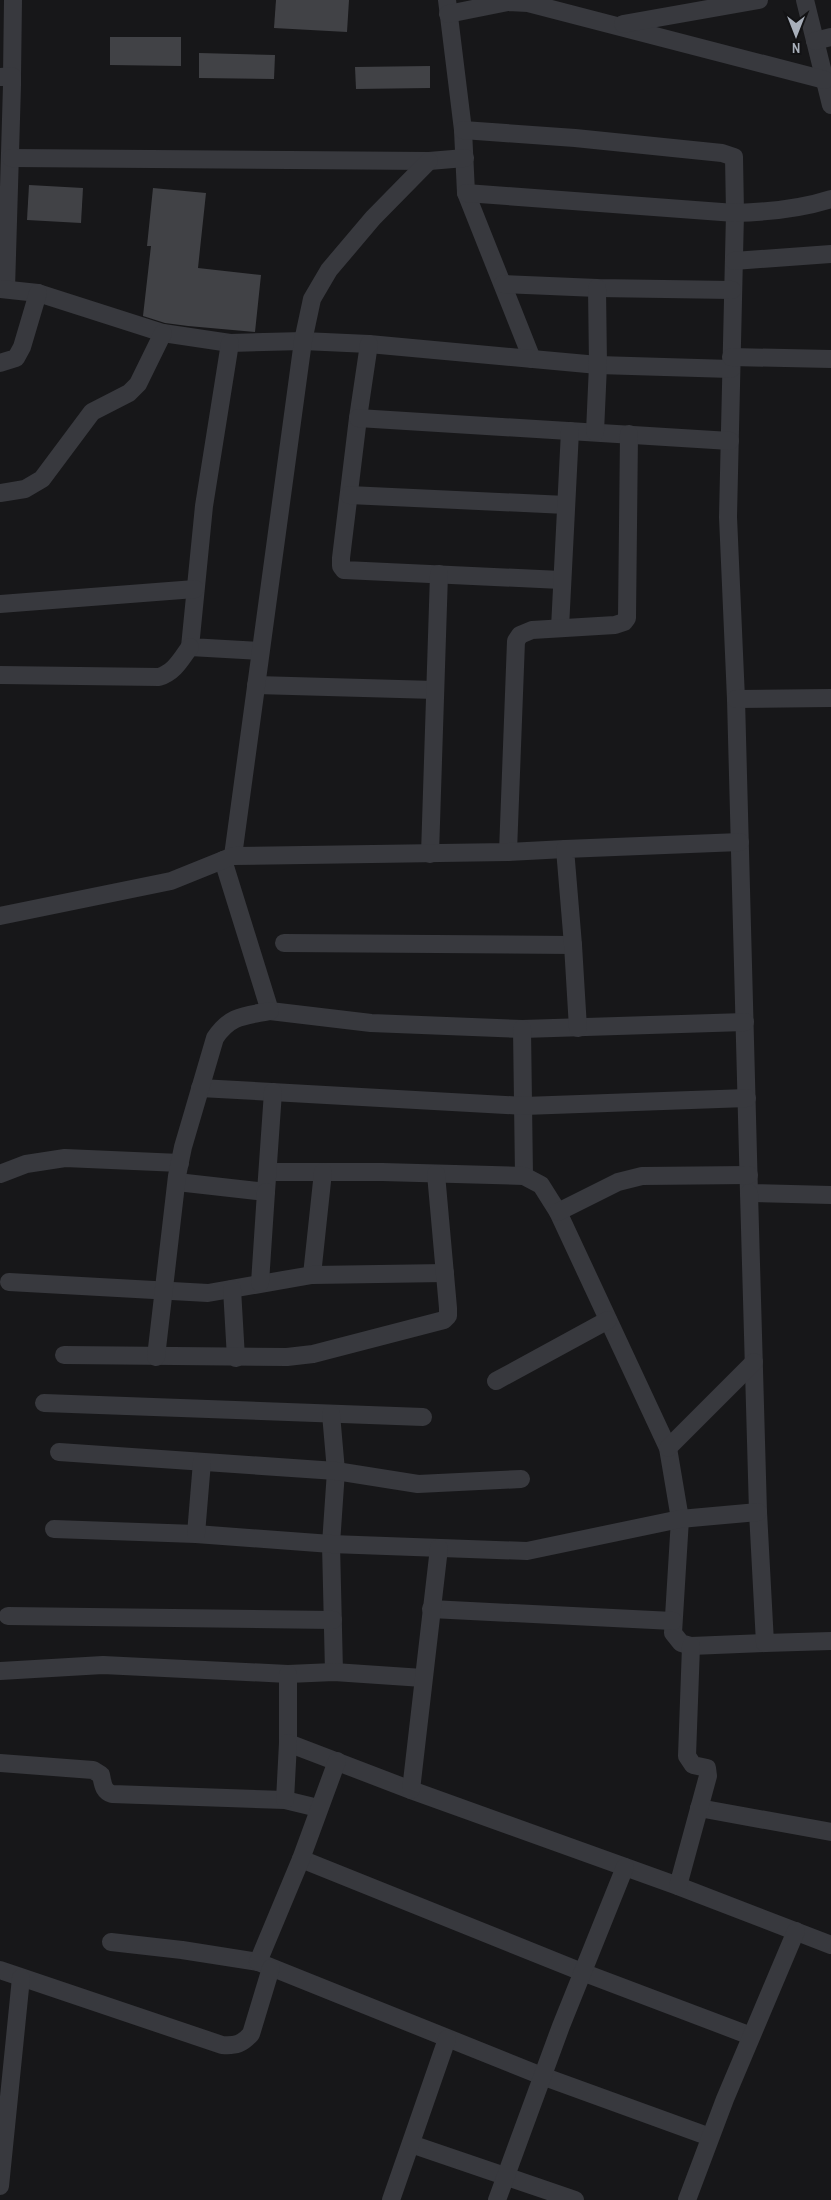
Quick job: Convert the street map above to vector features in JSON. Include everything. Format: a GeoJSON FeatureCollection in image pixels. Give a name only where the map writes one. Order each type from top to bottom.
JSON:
{"type":"FeatureCollection","features":[{"type":"Feature","properties":{"kind":"street"},"geometry":{"type":"LineString","coordinates":[[14,0],[6,76],[10,158],[3,289],[38,293],[163,334],[230,343],[303,341],[369,344],[598,365],[831,359]]}},
{"type":"Feature","properties":{"kind":"street"},"geometry":{"type":"LineString","coordinates":[[618,25],[759,0]]}},
{"type":"Feature","properties":{"kind":"street"},"geometry":{"type":"LineString","coordinates":[[805,0],[823,39],[825,80],[831,105]]}},
{"type":"Feature","properties":{"kind":"street"},"geometry":{"type":"LineString","coordinates":[[532,359],[466,193],[463,130],[447,7],[518,2],[537,5],[825,80]]}},
{"type":"Feature","properties":{"kind":"street"},"geometry":{"type":"LineString","coordinates":[[463,130],[575,138],[728,154],[734,157],[735,162],[728,517],[736,699],[758,1512],[765,1643]]}},
{"type":"Feature","properties":{"kind":"street"},"geometry":{"type":"LineString","coordinates":[[10,158],[429,161],[465,158]]}},
{"type":"Feature","properties":{"kind":"street"},"geometry":{"type":"LineString","coordinates":[[270,1011],[228,858],[256,685],[303,341],[312,298],[329,270],[373,218],[429,161]]}},
{"type":"Feature","properties":{"kind":"street"},"geometry":{"type":"LineString","coordinates":[[466,193],[735,213],[775,211],[831,199]]}},
{"type":"Feature","properties":{"kind":"street"},"geometry":{"type":"LineString","coordinates":[[734,261],[831,254]]}},
{"type":"Feature","properties":{"kind":"street"},"geometry":{"type":"LineString","coordinates":[[503,284],[597,288],[732,290]]}},
{"type":"Feature","properties":{"kind":"street"},"geometry":{"type":"LineString","coordinates":[[595,432],[598,365],[597,288]]}},
{"type":"Feature","properties":{"kind":"street"},"geometry":{"type":"LineString","coordinates":[[0,363],[16,358],[22,347],[38,293]]}},
{"type":"Feature","properties":{"kind":"street"},"geometry":{"type":"LineString","coordinates":[[0,493],[25,489],[42,479],[92,412],[129,393],[138,384],[163,334]]}},
{"type":"Feature","properties":{"kind":"street"},"geometry":{"type":"LineString","coordinates":[[0,675],[159,676],[174,670],[190,647],[204,506],[230,343]]}},
{"type":"Feature","properties":{"kind":"street"},"geometry":{"type":"LineString","coordinates":[[369,344],[341,558],[341,566],[344,570],[562,580]]}},
{"type":"Feature","properties":{"kind":"street"},"geometry":{"type":"LineString","coordinates":[[358,418],[730,441]]}},
{"type":"Feature","properties":{"kind":"street"},"geometry":{"type":"LineString","coordinates":[[560,628],[570,431]]}},
{"type":"Feature","properties":{"kind":"street"},"geometry":{"type":"LineString","coordinates":[[508,852],[516,641],[525,632],[615,625],[624,622],[627,618],[629,434]]}},
{"type":"Feature","properties":{"kind":"street"},"geometry":{"type":"LineString","coordinates":[[349,495],[566,505]]}},
{"type":"Feature","properties":{"kind":"street"},"geometry":{"type":"LineString","coordinates":[[430,854],[439,574]]}},
{"type":"Feature","properties":{"kind":"street"},"geometry":{"type":"LineString","coordinates":[[0,604],[196,589]]}},
{"type":"Feature","properties":{"kind":"street"},"geometry":{"type":"LineString","coordinates":[[190,647],[260,651]]}},
{"type":"Feature","properties":{"kind":"street"},"geometry":{"type":"LineString","coordinates":[[256,685],[435,690]]}},
{"type":"Feature","properties":{"kind":"street"},"geometry":{"type":"LineString","coordinates":[[736,699],[831,698]]}},
{"type":"Feature","properties":{"kind":"street"},"geometry":{"type":"LineString","coordinates":[[0,916],[171,881],[228,858],[508,852],[740,842]]}},
{"type":"Feature","properties":{"kind":"street"},"geometry":{"type":"LineString","coordinates":[[564,849],[578,1028]]}},
{"type":"Feature","properties":{"kind":"street"},"geometry":{"type":"LineString","coordinates":[[284,943],[573,945]]}},
{"type":"Feature","properties":{"kind":"street"},"geometry":{"type":"LineString","coordinates":[[156,1357],[180,1163],[215,1038],[223,1026],[234,1018],[270,1011],[371,1023],[522,1029],[745,1022]]}},
{"type":"Feature","properties":{"kind":"street"},"geometry":{"type":"LineString","coordinates":[[522,1029],[524,1176]]}},
{"type":"Feature","properties":{"kind":"street"},"geometry":{"type":"LineString","coordinates":[[200,1088],[524,1106],[747,1098]]}},
{"type":"Feature","properties":{"kind":"street"},"geometry":{"type":"LineString","coordinates":[[260,1283],[273,1092]]}},
{"type":"Feature","properties":{"kind":"street"},"geometry":{"type":"LineString","coordinates":[[0,1174],[26,1164],[65,1158],[180,1163]]}},
{"type":"Feature","properties":{"kind":"street"},"geometry":{"type":"LineString","coordinates":[[269,1172],[524,1176],[541,1185],[558,1212],[668,1448],[680,1518],[673,1621],[673,1633],[677,1640],[691,1646],[831,1641]]}},
{"type":"Feature","properties":{"kind":"street"},"geometry":{"type":"LineString","coordinates":[[312,1275],[323,1172]]}},
{"type":"Feature","properties":{"kind":"street"},"geometry":{"type":"LineString","coordinates":[[64,1355],[287,1358],[313,1354],[437,1324],[448,1316],[436,1174]]}},
{"type":"Feature","properties":{"kind":"street"},"geometry":{"type":"LineString","coordinates":[[558,1212],[618,1182],[642,1176],[749,1175]]}},
{"type":"Feature","properties":{"kind":"street"},"geometry":{"type":"LineString","coordinates":[[177,1182],[266,1192]]}},
{"type":"Feature","properties":{"kind":"street"},"geometry":{"type":"LineString","coordinates":[[750,1193],[831,1195]]}},
{"type":"Feature","properties":{"kind":"street"},"geometry":{"type":"LineString","coordinates":[[8,1282],[164,1289],[208,1293],[312,1275],[445,1273]]}},
{"type":"Feature","properties":{"kind":"street"},"geometry":{"type":"LineString","coordinates":[[232,1289],[236,1358]]}},
{"type":"Feature","properties":{"kind":"street"},"geometry":{"type":"LineString","coordinates":[[496,1381],[608,1320]]}},
{"type":"Feature","properties":{"kind":"street"},"geometry":{"type":"LineString","coordinates":[[668,1448],[754,1362]]}},
{"type":"Feature","properties":{"kind":"street"},"geometry":{"type":"LineString","coordinates":[[44,1403],[423,1417]]}},
{"type":"Feature","properties":{"kind":"street"},"geometry":{"type":"LineString","coordinates":[[331,1414],[336,1472],[331,1544],[334,1672]]}},
{"type":"Feature","properties":{"kind":"street"},"geometry":{"type":"LineString","coordinates":[[59,1452],[336,1472],[418,1484],[521,1479]]}},
{"type":"Feature","properties":{"kind":"street"},"geometry":{"type":"LineString","coordinates":[[196,1534],[202,1462]]}},
{"type":"Feature","properties":{"kind":"street"},"geometry":{"type":"LineString","coordinates":[[54,1529],[196,1534],[331,1544],[527,1551],[680,1518],[758,1512]]}},
{"type":"Feature","properties":{"kind":"street"},"geometry":{"type":"LineString","coordinates":[[411,1790],[422,1678],[439,1548]]}},
{"type":"Feature","properties":{"kind":"street"},"geometry":{"type":"LineString","coordinates":[[431,1609],[673,1621]]}},
{"type":"Feature","properties":{"kind":"street"},"geometry":{"type":"LineString","coordinates":[[8,1616],[333,1620]]}},
{"type":"Feature","properties":{"kind":"street"},"geometry":{"type":"LineString","coordinates":[[678,1886],[708,1772],[704,1767],[693,1765],[687,1756],[691,1646]]}},
{"type":"Feature","properties":{"kind":"street"},"geometry":{"type":"LineString","coordinates":[[0,1670],[103,1665],[288,1674],[334,1672],[422,1678]]}},
{"type":"Feature","properties":{"kind":"street"},"geometry":{"type":"LineString","coordinates":[[285,1800],[288,1743],[288,1674]]}},
{"type":"Feature","properties":{"kind":"street"},"geometry":{"type":"LineString","coordinates":[[288,1743],[411,1790],[678,1886],[831,1945]]}},
{"type":"Feature","properties":{"kind":"street"},"geometry":{"type":"LineString","coordinates":[[0,1970],[222,2045],[234,2046],[244,2042],[251,2034],[264,1965],[318,1808],[337,1761]]}},
{"type":"Feature","properties":{"kind":"street"},"geometry":{"type":"LineString","coordinates":[[0,1764],[93,1770],[101,1775],[103,1788],[112,1794],[285,1800],[318,1808]]}},
{"type":"Feature","properties":{"kind":"street"},"geometry":{"type":"LineString","coordinates":[[699,1808],[831,1832]]}},
{"type":"Feature","properties":{"kind":"street"},"geometry":{"type":"LineString","coordinates":[[301,1859],[582,1972],[752,2036]]}},
{"type":"Feature","properties":{"kind":"street"},"geometry":{"type":"LineString","coordinates":[[497,2200],[542,2076],[625,1867]]}},
{"type":"Feature","properties":{"kind":"street"},"geometry":{"type":"LineString","coordinates":[[687,2200],[710,2137],[796,1931]]}},
{"type":"Feature","properties":{"kind":"street"},"geometry":{"type":"LineString","coordinates":[[111,1942],[182,1950],[264,1965],[542,2076],[710,2137]]}},
{"type":"Feature","properties":{"kind":"street"},"geometry":{"type":"LineString","coordinates":[[0,2186],[3,2113],[21,1978]]}},
{"type":"Feature","properties":{"kind":"street"},"geometry":{"type":"LineString","coordinates":[[391,2200],[447,2039]]}},
{"type":"Feature","properties":{"kind":"street"},"geometry":{"type":"LineString","coordinates":[[410,2144],[575,2200]]}},
{"type":"Feature","properties":{"kind":"building"},"geometry":{"type":"Polygon","coordinates":[[[276,0],[349,0],[347,32],[274,28],[276,0]]]}},
{"type":"Feature","properties":{"kind":"building"},"geometry":{"type":"Polygon","coordinates":[[[110,37],[181,37],[181,66],[110,65],[110,37]]]}},
{"type":"Feature","properties":{"kind":"building"},"geometry":{"type":"Polygon","coordinates":[[[199,53],[275,55],[274,79],[199,78],[199,53]]]}},
{"type":"Feature","properties":{"kind":"building"},"geometry":{"type":"Polygon","coordinates":[[[430,66],[430,88],[356,89],[355,67],[430,66]]]}},
{"type":"Feature","properties":{"kind":"building"},"geometry":{"type":"Polygon","coordinates":[[[29,185],[83,188],[81,223],[27,220],[29,185]]]}},
{"type":"Feature","properties":{"kind":"building"},"geometry":{"type":"Polygon","coordinates":[[[153,188],[206,193],[198,268],[261,275],[255,332],[165,323],[143,316],[151,246],[147,246],[153,188]]]}}]}
